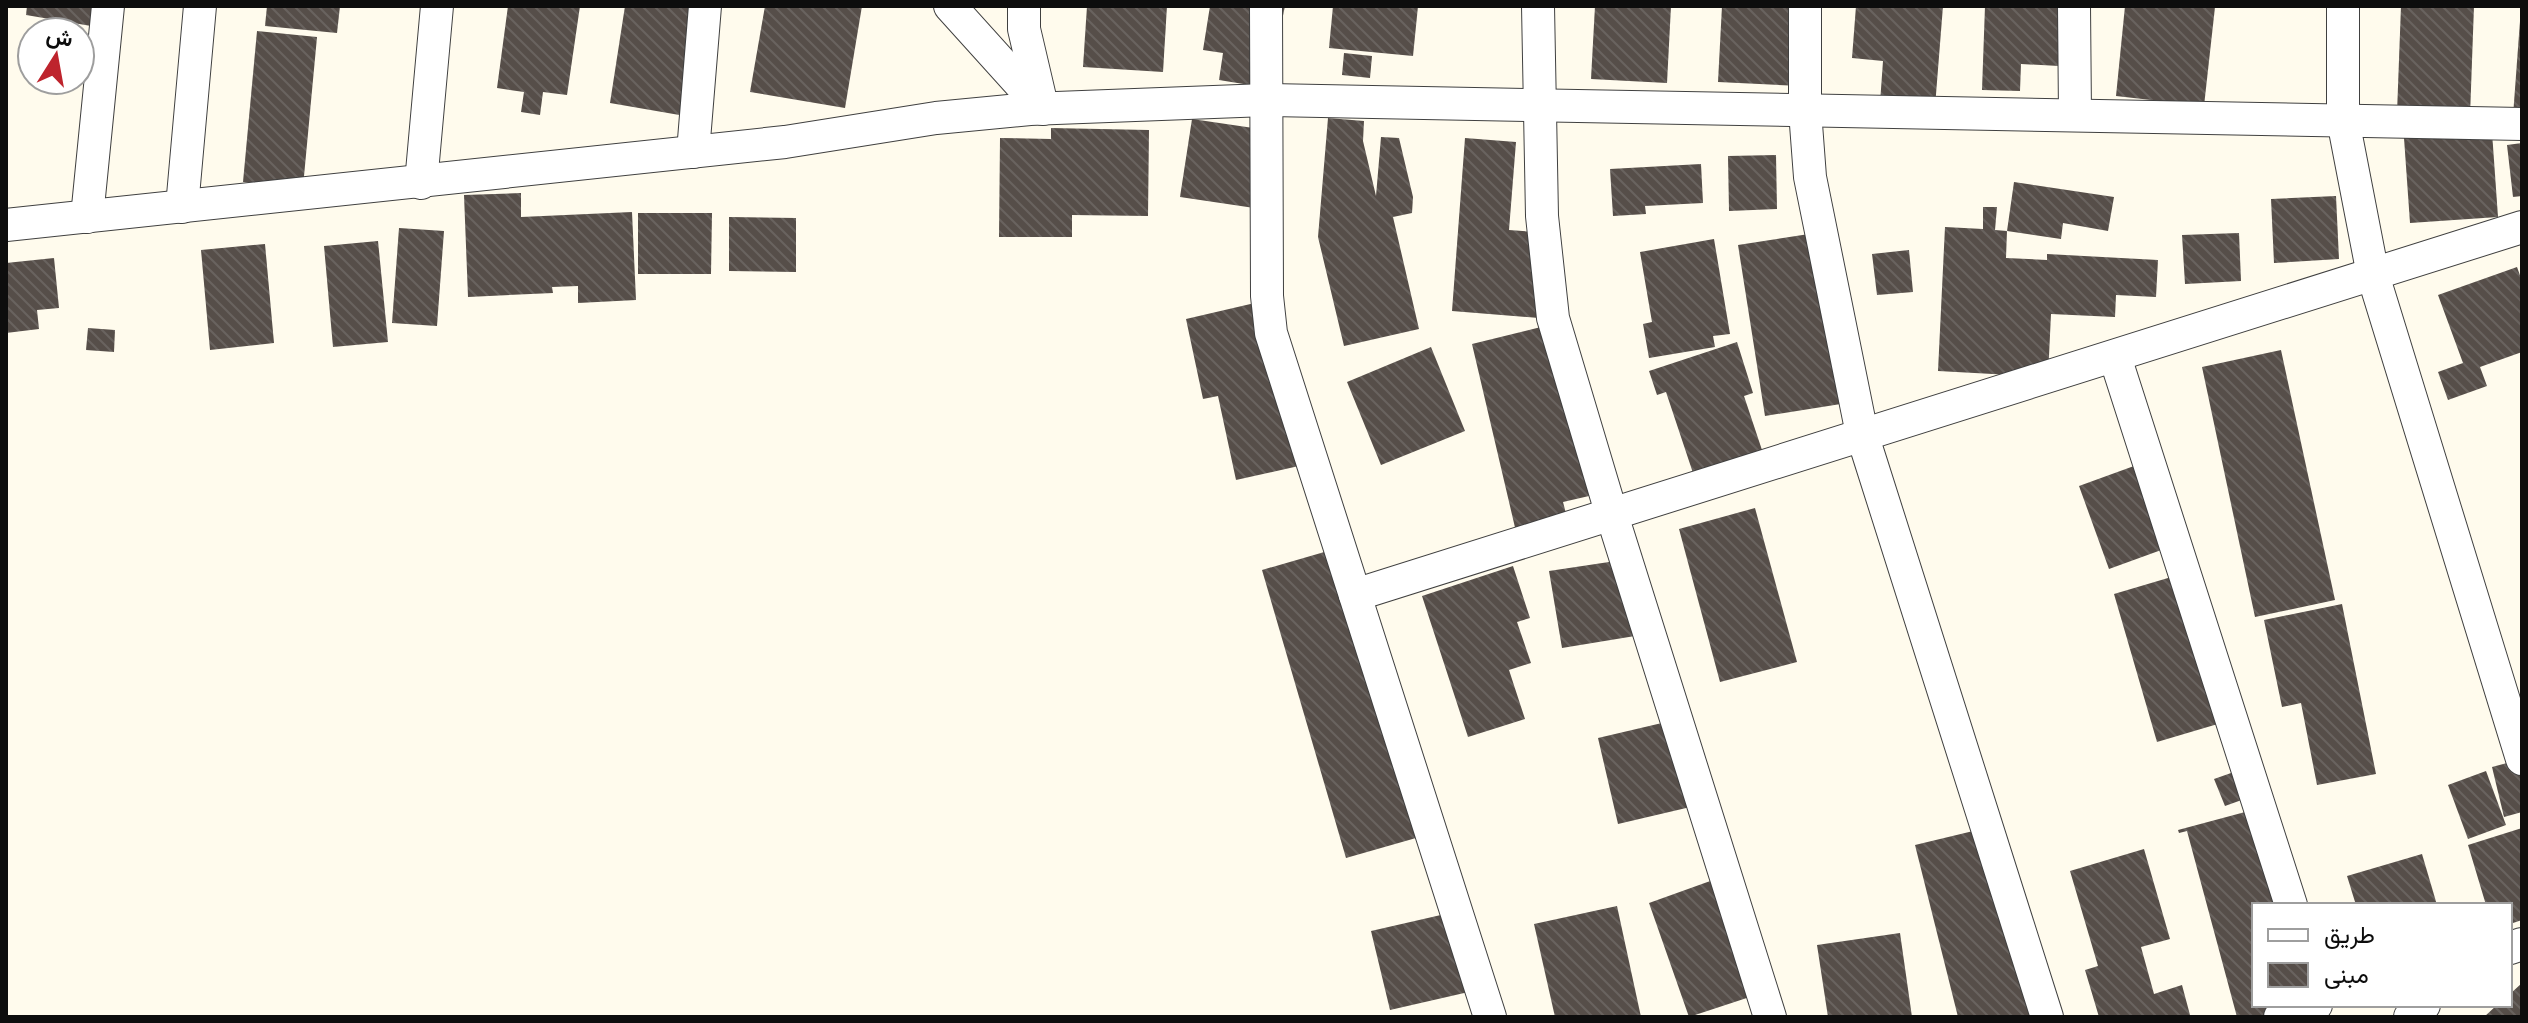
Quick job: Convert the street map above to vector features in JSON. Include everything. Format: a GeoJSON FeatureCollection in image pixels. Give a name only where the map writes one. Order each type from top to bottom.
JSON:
{"type":"FeatureCollection","features":[{"type":"Feature","properties":{"kind":"street"},"geometry":{"type":"LineString","coordinates":[[87,217],[108,6]]}},
{"type":"Feature","properties":{"kind":"street"},"geometry":{"type":"LineString","coordinates":[[182,207],[200,6]]}},
{"type":"Feature","properties":{"kind":"street"},"geometry":{"type":"LineString","coordinates":[[421,183],[437,6]]}},
{"type":"Feature","properties":{"kind":"street"},"geometry":{"type":"LineString","coordinates":[[693,152],[705,6]]}},
{"type":"Feature","properties":{"kind":"street"},"geometry":{"type":"LineString","coordinates":[[950,6],[1043,109]]}},
{"type":"Feature","properties":{"kind":"street"},"geometry":{"type":"LineString","coordinates":[[1024,6],[1024,29],[1043,109]]}},
{"type":"Feature","properties":{"kind":"street"},"geometry":{"type":"LineString","coordinates":[[1266,6],[1267,296],[1271,333],[1490,1017]]}},
{"type":"Feature","properties":{"kind":"street"},"geometry":{"type":"LineString","coordinates":[[1538,6],[1542,216],[1553,318],[1770,1017]]}},
{"type":"Feature","properties":{"kind":"street"},"geometry":{"type":"LineString","coordinates":[[1805,6],[1805,111],[1810,177],[1862,434],[2047,1017]]}},
{"type":"Feature","properties":{"kind":"street"},"geometry":{"type":"LineString","coordinates":[[2074,6],[2075,115]]}},
{"type":"Feature","properties":{"kind":"street"},"geometry":{"type":"LineString","coordinates":[[2343,6],[2343,120],[2373,275],[2522,759]]}},
{"type":"Feature","properties":{"kind":"street"},"geometry":{"type":"LineString","coordinates":[[6,225],[693,152],[936,118],[1043,109],[1266,100],[2522,124]]}},
{"type":"Feature","properties":{"kind":"street"},"geometry":{"type":"LineString","coordinates":[[1355,595],[2522,227]]}},
{"type":"Feature","properties":{"kind":"street"},"geometry":{"type":"LineString","coordinates":[[2115,357],[2290,903]]}},
{"type":"Feature","properties":{"kind":"street"},"geometry":{"type":"LineString","coordinates":[[2280,1017],[2310,1007]]}},
{"type":"Feature","properties":{"kind":"building"},"geometry":{"type":"Polygon","coordinates":[[[27,6],[107,6],[103,28],[96,27],[96,16],[26,15],[27,6]]]}},
{"type":"Feature","properties":{"kind":"building"},"geometry":{"type":"Polygon","coordinates":[[[267,6],[340,6],[337,33],[265,26],[267,6]]]}},
{"type":"Feature","properties":{"kind":"building"},"geometry":{"type":"Polygon","coordinates":[[[508,6],[580,6],[567,95],[543,92],[540,115],[521,112],[524,92],[497,88],[508,6]]]}},
{"type":"Feature","properties":{"kind":"building"},"geometry":{"type":"Polygon","coordinates":[[[625,6],[709,6],[691,117],[610,103],[625,6]]]}},
{"type":"Feature","properties":{"kind":"building"},"geometry":{"type":"Polygon","coordinates":[[[765,6],[862,6],[845,108],[750,92],[765,6]]]}},
{"type":"Feature","properties":{"kind":"building"},"geometry":{"type":"Polygon","coordinates":[[[1087,6],[1167,6],[1163,72],[1083,67],[1087,6]]]}},
{"type":"Feature","properties":{"kind":"building"},"geometry":{"type":"Polygon","coordinates":[[[1210,6],[1285,6],[1268,88],[1219,80],[1223,53],[1203,50],[1210,6]]]}},
{"type":"Feature","properties":{"kind":"building"},"geometry":{"type":"Polygon","coordinates":[[[1333,6],[1418,6],[1413,56],[1329,48],[1333,6]]]}},
{"type":"Feature","properties":{"kind":"building"},"geometry":{"type":"Polygon","coordinates":[[[1595,6],[1671,6],[1667,83],[1591,79],[1595,6]]]}},
{"type":"Feature","properties":{"kind":"building"},"geometry":{"type":"Polygon","coordinates":[[[1722,6],[1805,6],[1801,86],[1718,82],[1722,6]]]}},
{"type":"Feature","properties":{"kind":"building"},"geometry":{"type":"Polygon","coordinates":[[[1856,6],[1943,6],[1935,107],[1880,103],[1883,61],[1852,58],[1856,6]]]}},
{"type":"Feature","properties":{"kind":"building"},"geometry":{"type":"Polygon","coordinates":[[[1985,6],[2062,6],[2059,66],[2021,64],[2020,91],[1982,90],[1985,6]]]}},
{"type":"Feature","properties":{"kind":"building"},"geometry":{"type":"Polygon","coordinates":[[[2125,6],[2215,7],[2204,106],[2116,96],[2125,6]]]}},
{"type":"Feature","properties":{"kind":"building"},"geometry":{"type":"Polygon","coordinates":[[[2401,6],[2474,6],[2470,116],[2397,113],[2401,6]]]}},
{"type":"Feature","properties":{"kind":"building"},"geometry":{"type":"Polygon","coordinates":[[[2522,22],[2522,117],[2513,116],[2522,22]]]}},
{"type":"Feature","properties":{"kind":"building"},"geometry":{"type":"Polygon","coordinates":[[[257,31],[317,37],[303,187],[243,182],[257,31]]]}},
{"type":"Feature","properties":{"kind":"building"},"geometry":{"type":"Polygon","coordinates":[[[1344,53],[1372,56],[1370,78],[1342,75],[1344,53]]]}},
{"type":"Feature","properties":{"kind":"building"},"geometry":{"type":"Polygon","coordinates":[[[1328,118],[1364,121],[1363,141],[1376,196],[1381,137],[1399,138],[1413,197],[1412,213],[1393,217],[1419,329],[1344,346],[1318,237],[1328,118]]]}},
{"type":"Feature","properties":{"kind":"building"},"geometry":{"type":"Polygon","coordinates":[[[1192,119],[1273,131],[1261,209],[1180,197],[1192,119]]]}},
{"type":"Feature","properties":{"kind":"building"},"geometry":{"type":"Polygon","coordinates":[[[1051,128],[1149,130],[1148,216],[1072,215],[1072,237],[999,237],[1000,138],[1051,139],[1051,128]]]}},
{"type":"Feature","properties":{"kind":"building"},"geometry":{"type":"Polygon","coordinates":[[[2492,132],[2498,217],[2410,223],[2404,138],[2492,132]]]}},
{"type":"Feature","properties":{"kind":"building"},"geometry":{"type":"Polygon","coordinates":[[[1465,138],[1516,142],[1509,230],[1535,232],[1551,319],[1452,311],[1465,138]]]}},
{"type":"Feature","properties":{"kind":"building"},"geometry":{"type":"Polygon","coordinates":[[[2522,143],[2522,196],[2513,197],[2507,145],[2522,143]]]}},
{"type":"Feature","properties":{"kind":"building"},"geometry":{"type":"Polygon","coordinates":[[[1776,155],[1777,209],[1729,211],[1728,156],[1776,155]]]}},
{"type":"Feature","properties":{"kind":"building"},"geometry":{"type":"Polygon","coordinates":[[[1701,164],[1703,203],[1645,206],[1646,214],[1613,216],[1610,169],[1701,164]]]}},
{"type":"Feature","properties":{"kind":"building"},"geometry":{"type":"Polygon","coordinates":[[[2014,182],[2114,197],[2108,231],[2063,223],[2061,239],[2007,231],[2014,182]]]}},
{"type":"Feature","properties":{"kind":"building"},"geometry":{"type":"Polygon","coordinates":[[[521,193],[521,217],[632,212],[636,300],[578,303],[578,286],[552,287],[553,293],[468,297],[464,195],[521,193]]]}},
{"type":"Feature","properties":{"kind":"building"},"geometry":{"type":"Polygon","coordinates":[[[2336,196],[2339,259],[2274,263],[2271,199],[2336,196]]]}},
{"type":"Feature","properties":{"kind":"building"},"geometry":{"type":"Polygon","coordinates":[[[1983,207],[1997,207],[1995,230],[2007,231],[2006,258],[2047,260],[2047,254],[2158,260],[2156,297],[2116,295],[2115,317],[2051,314],[2048,377],[1938,371],[1945,227],[1983,229],[1983,207]]]}},
{"type":"Feature","properties":{"kind":"building"},"geometry":{"type":"Polygon","coordinates":[[[638,213],[712,213],[711,274],[638,274],[638,213]]]}},
{"type":"Feature","properties":{"kind":"building"},"geometry":{"type":"Polygon","coordinates":[[[729,217],[796,218],[796,272],[729,271],[729,217]]]}},
{"type":"Feature","properties":{"kind":"building"},"geometry":{"type":"Polygon","coordinates":[[[399,228],[444,231],[437,326],[392,323],[399,228]]]}},
{"type":"Feature","properties":{"kind":"building"},"geometry":{"type":"Polygon","coordinates":[[[2239,233],[2241,281],[2185,284],[2182,235],[2239,233]]]}},
{"type":"Feature","properties":{"kind":"building"},"geometry":{"type":"Polygon","coordinates":[[[1809,234],[1847,403],[1765,416],[1738,245],[1809,234]]]}},
{"type":"Feature","properties":{"kind":"building"},"geometry":{"type":"Polygon","coordinates":[[[1714,239],[1730,334],[1713,336],[1715,347],[1649,358],[1643,324],[1652,322],[1640,252],[1714,239]]]}},
{"type":"Feature","properties":{"kind":"building"},"geometry":{"type":"Polygon","coordinates":[[[378,241],[388,342],[333,347],[324,246],[378,241]]]}},
{"type":"Feature","properties":{"kind":"building"},"geometry":{"type":"Polygon","coordinates":[[[265,244],[274,343],[210,350],[201,250],[265,244]]]}},
{"type":"Feature","properties":{"kind":"building"},"geometry":{"type":"Polygon","coordinates":[[[1909,250],[1913,292],[1877,295],[1872,254],[1909,250]]]}},
{"type":"Feature","properties":{"kind":"building"},"geometry":{"type":"Polygon","coordinates":[[[54,258],[59,308],[37,310],[39,329],[6,333],[6,263],[54,258]]]}},
{"type":"Feature","properties":{"kind":"building"},"geometry":{"type":"Polygon","coordinates":[[[2517,267],[2522,281],[2522,352],[2480,367],[2487,386],[2448,400],[2438,372],[2463,363],[2438,295],[2517,267]]]}},
{"type":"Feature","properties":{"kind":"building"},"geometry":{"type":"Polygon","coordinates":[[[1276,298],[1312,463],[1236,480],[1218,396],[1203,399],[1186,319],[1276,298]]]}},
{"type":"Feature","properties":{"kind":"building"},"geometry":{"type":"Polygon","coordinates":[[[1549,325],[1589,496],[1563,502],[1569,525],[1517,536],[1472,344],[1549,325]]]}},
{"type":"Feature","properties":{"kind":"building"},"geometry":{"type":"Polygon","coordinates":[[[88,328],[115,330],[114,352],[86,350],[88,328]]]}},
{"type":"Feature","properties":{"kind":"building"},"geometry":{"type":"Polygon","coordinates":[[[1737,342],[1753,393],[1744,396],[1764,456],[1695,479],[1666,392],[1657,395],[1649,371],[1737,342]]]}},
{"type":"Feature","properties":{"kind":"building"},"geometry":{"type":"Polygon","coordinates":[[[1431,347],[1465,431],[1381,465],[1347,382],[1431,347]]]}},
{"type":"Feature","properties":{"kind":"building"},"geometry":{"type":"Polygon","coordinates":[[[2281,350],[2335,600],[2255,617],[2202,367],[2281,350]]]}},
{"type":"Feature","properties":{"kind":"building"},"geometry":{"type":"Polygon","coordinates":[[[2156,458],[2186,541],[2109,569],[2079,486],[2156,458]]]}},
{"type":"Feature","properties":{"kind":"building"},"geometry":{"type":"Polygon","coordinates":[[[1755,508],[1797,662],[1720,682],[1679,529],[1755,508]]]}},
{"type":"Feature","properties":{"kind":"building"},"geometry":{"type":"Polygon","coordinates":[[[1345,546],[1430,834],[1346,858],[1262,570],[1345,546]]]}},
{"type":"Feature","properties":{"kind":"building"},"geometry":{"type":"Polygon","coordinates":[[[1629,559],[1641,635],[1562,648],[1549,571],[1629,559]]]}},
{"type":"Feature","properties":{"kind":"building"},"geometry":{"type":"Polygon","coordinates":[[[1513,566],[1530,618],[1517,622],[1531,663],[1509,670],[1525,719],[1468,737],[1422,596],[1513,566]]]}},
{"type":"Feature","properties":{"kind":"building"},"geometry":{"type":"Polygon","coordinates":[[[2195,570],[2238,718],[2157,742],[2114,594],[2195,570]]]}},
{"type":"Feature","properties":{"kind":"building"},"geometry":{"type":"Polygon","coordinates":[[[2342,604],[2376,774],[2317,785],[2301,703],[2282,707],[2264,620],[2342,604]]]}},
{"type":"Feature","properties":{"kind":"building"},"geometry":{"type":"Polygon","coordinates":[[[1679,719],[1699,805],[1618,824],[1598,738],[1679,719]]]}},
{"type":"Feature","properties":{"kind":"building"},"geometry":{"type":"Polygon","coordinates":[[[2522,759],[2522,812],[2504,817],[2492,767],[2522,759]]]}},
{"type":"Feature","properties":{"kind":"building"},"geometry":{"type":"Polygon","coordinates":[[[2251,766],[2261,793],[2225,806],[2214,779],[2251,766]]]}},
{"type":"Feature","properties":{"kind":"building"},"geometry":{"type":"Polygon","coordinates":[[[2486,771],[2506,825],[2468,839],[2448,785],[2486,771]]]}},
{"type":"Feature","properties":{"kind":"building"},"geometry":{"type":"Polygon","coordinates":[[[2260,808],[2285,903],[2252,903],[2252,1007],[2294,1007],[2256,1017],[2237,1017],[2187,831],[2179,833],[2178,830],[2260,808]]]}},
{"type":"Feature","properties":{"kind":"building"},"geometry":{"type":"Polygon","coordinates":[[[1994,826],[2043,1017],[1958,1017],[1915,845],[1994,826]]]}},
{"type":"Feature","properties":{"kind":"building"},"geometry":{"type":"Polygon","coordinates":[[[2522,828],[2522,920],[2512,923],[2512,903],[2485,903],[2468,845],[2522,828]]]}},
{"type":"Feature","properties":{"kind":"building"},"geometry":{"type":"Polygon","coordinates":[[[2144,849],[2170,939],[2141,947],[2154,994],[2182,985],[2190,1015],[2099,1017],[2085,970],[2098,966],[2070,871],[2144,849]]]}},
{"type":"Feature","properties":{"kind":"building"},"geometry":{"type":"Polygon","coordinates":[[[2422,854],[2436,903],[2355,903],[2347,876],[2422,854]]]}},
{"type":"Feature","properties":{"kind":"building"},"geometry":{"type":"Polygon","coordinates":[[[1727,875],[1768,991],[1689,1017],[1649,903],[1727,875]]]}},
{"type":"Feature","properties":{"kind":"building"},"geometry":{"type":"Polygon","coordinates":[[[1617,906],[1641,1017],[1555,1017],[1534,924],[1617,906]]]}},
{"type":"Feature","properties":{"kind":"building"},"geometry":{"type":"Polygon","coordinates":[[[1454,912],[1473,991],[1390,1010],[1371,931],[1454,912]]]}},
{"type":"Feature","properties":{"kind":"building"},"geometry":{"type":"Polygon","coordinates":[[[1900,933],[1912,1017],[1828,1017],[1817,945],[1900,933]]]}},
{"type":"Feature","properties":{"kind":"building"},"geometry":{"type":"Polygon","coordinates":[[[2522,983],[2522,1017],[2484,1017],[2495,1007],[2512,1007],[2512,992],[2522,983]]]}}]}
